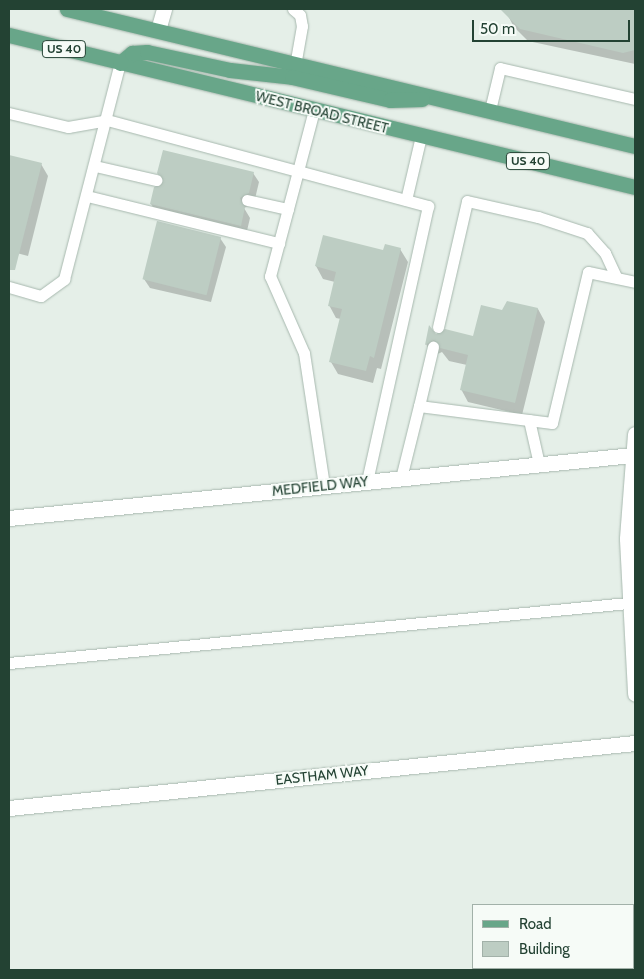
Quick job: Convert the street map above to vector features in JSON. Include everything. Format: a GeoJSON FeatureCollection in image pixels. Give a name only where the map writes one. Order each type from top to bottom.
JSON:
{"type":"FeatureCollection","features":[{"type":"Feature","properties":{"kind":"main road"},"geometry":{"type":"LineString","coordinates":[[67,9],[635,146]]}},
{"type":"Feature","properties":{"kind":"main road","name":"WEST BROAD STREET"},"geometry":{"type":"LineString","coordinates":[[9,35],[635,187]]}},
{"type":"Feature","properties":{"kind":"main road"},"geometry":{"type":"LineString","coordinates":[[120,63],[132,53],[147,52],[230,70],[292,77],[390,100],[441,98]]}},
{"type":"Feature","properties":{"kind":"street"},"geometry":{"type":"LineString","coordinates":[[158,30],[164,9]]}},
{"type":"Feature","properties":{"kind":"street"},"geometry":{"type":"LineString","coordinates":[[635,434],[627,539],[628,603],[635,694]]}},
{"type":"Feature","properties":{"kind":"street","name":"MEDFIELD WAY"},"geometry":{"type":"LineString","coordinates":[[9,518],[539,464],[633,464]]}},
{"type":"Feature","properties":{"kind":"street","name":"EASTHAM WAY"},"geometry":{"type":"LineString","coordinates":[[9,808],[635,743]]}},
{"type":"Feature","properties":{"kind":"lane"},"geometry":{"type":"LineString","coordinates":[[293,9],[300,15],[302,26],[295,64]]}},
{"type":"Feature","properties":{"kind":"lane"},"geometry":{"type":"LineString","coordinates":[[9,287],[41,296],[64,279],[107,120],[120,63]]}},
{"type":"Feature","properties":{"kind":"lane"},"geometry":{"type":"LineString","coordinates":[[490,110],[500,68],[635,99]]}},
{"type":"Feature","properties":{"kind":"lane"},"geometry":{"type":"LineString","coordinates":[[314,110],[270,276],[304,353],[324,486]]}},
{"type":"Feature","properties":{"kind":"lane"},"geometry":{"type":"LineString","coordinates":[[9,112],[68,127],[107,120],[428,206],[367,482]]}},
{"type":"Feature","properties":{"kind":"lane"},"geometry":{"type":"LineString","coordinates":[[406,200],[421,136]]}},
{"type":"Feature","properties":{"kind":"lane"},"geometry":{"type":"LineString","coordinates":[[95,166],[156,180]]}},
{"type":"Feature","properties":{"kind":"lane"},"geometry":{"type":"LineString","coordinates":[[87,196],[279,243]]}},
{"type":"Feature","properties":{"kind":"lane"},"geometry":{"type":"LineString","coordinates":[[247,200],[288,209]]}},
{"type":"Feature","properties":{"kind":"lane"},"geometry":{"type":"LineString","coordinates":[[438,327],[467,201],[538,217],[587,233],[605,253],[616,277]]}},
{"type":"Feature","properties":{"kind":"lane"},"geometry":{"type":"LineString","coordinates":[[419,406],[552,423],[588,272],[635,282]]}},
{"type":"Feature","properties":{"kind":"lane"},"geometry":{"type":"LineString","coordinates":[[401,478],[434,347]]}},
{"type":"Feature","properties":{"kind":"lane"},"geometry":{"type":"LineString","coordinates":[[529,420],[539,464]]}},
{"type":"Feature","properties":{"kind":"lane"},"geometry":{"type":"LineString","coordinates":[[9,663],[628,603]]}},
{"type":"Feature","properties":{"kind":"building"},"geometry":{"type":"Polygon","coordinates":[[[500,9],[635,9],[635,50],[623,53],[520,29],[500,9]]]}},
{"type":"Feature","properties":{"kind":"building"},"geometry":{"type":"Polygon","coordinates":[[[163,150],[254,172],[249,193],[240,198],[245,207],[241,226],[150,204],[154,187],[163,182],[157,173],[163,150]]]}},
{"type":"Feature","properties":{"kind":"building"},"geometry":{"type":"Polygon","coordinates":[[[9,155],[42,163],[15,270],[9,270],[9,155]]]}},
{"type":"Feature","properties":{"kind":"building"},"geometry":{"type":"Polygon","coordinates":[[[157,221],[221,237],[207,295],[142,279],[157,221]]]}},
{"type":"Feature","properties":{"kind":"building"},"geometry":{"type":"Polygon","coordinates":[[[323,235],[383,250],[385,244],[401,248],[374,358],[370,356],[366,371],[329,362],[342,309],[328,306],[336,272],[315,266],[323,235]]]}},
{"type":"Feature","properties":{"kind":"building"},"geometry":{"type":"Polygon","coordinates":[[[507,301],[538,308],[515,403],[460,390],[468,355],[440,348],[434,340],[425,345],[429,325],[436,334],[445,329],[473,336],[481,305],[502,310],[507,301]]]}}]}
